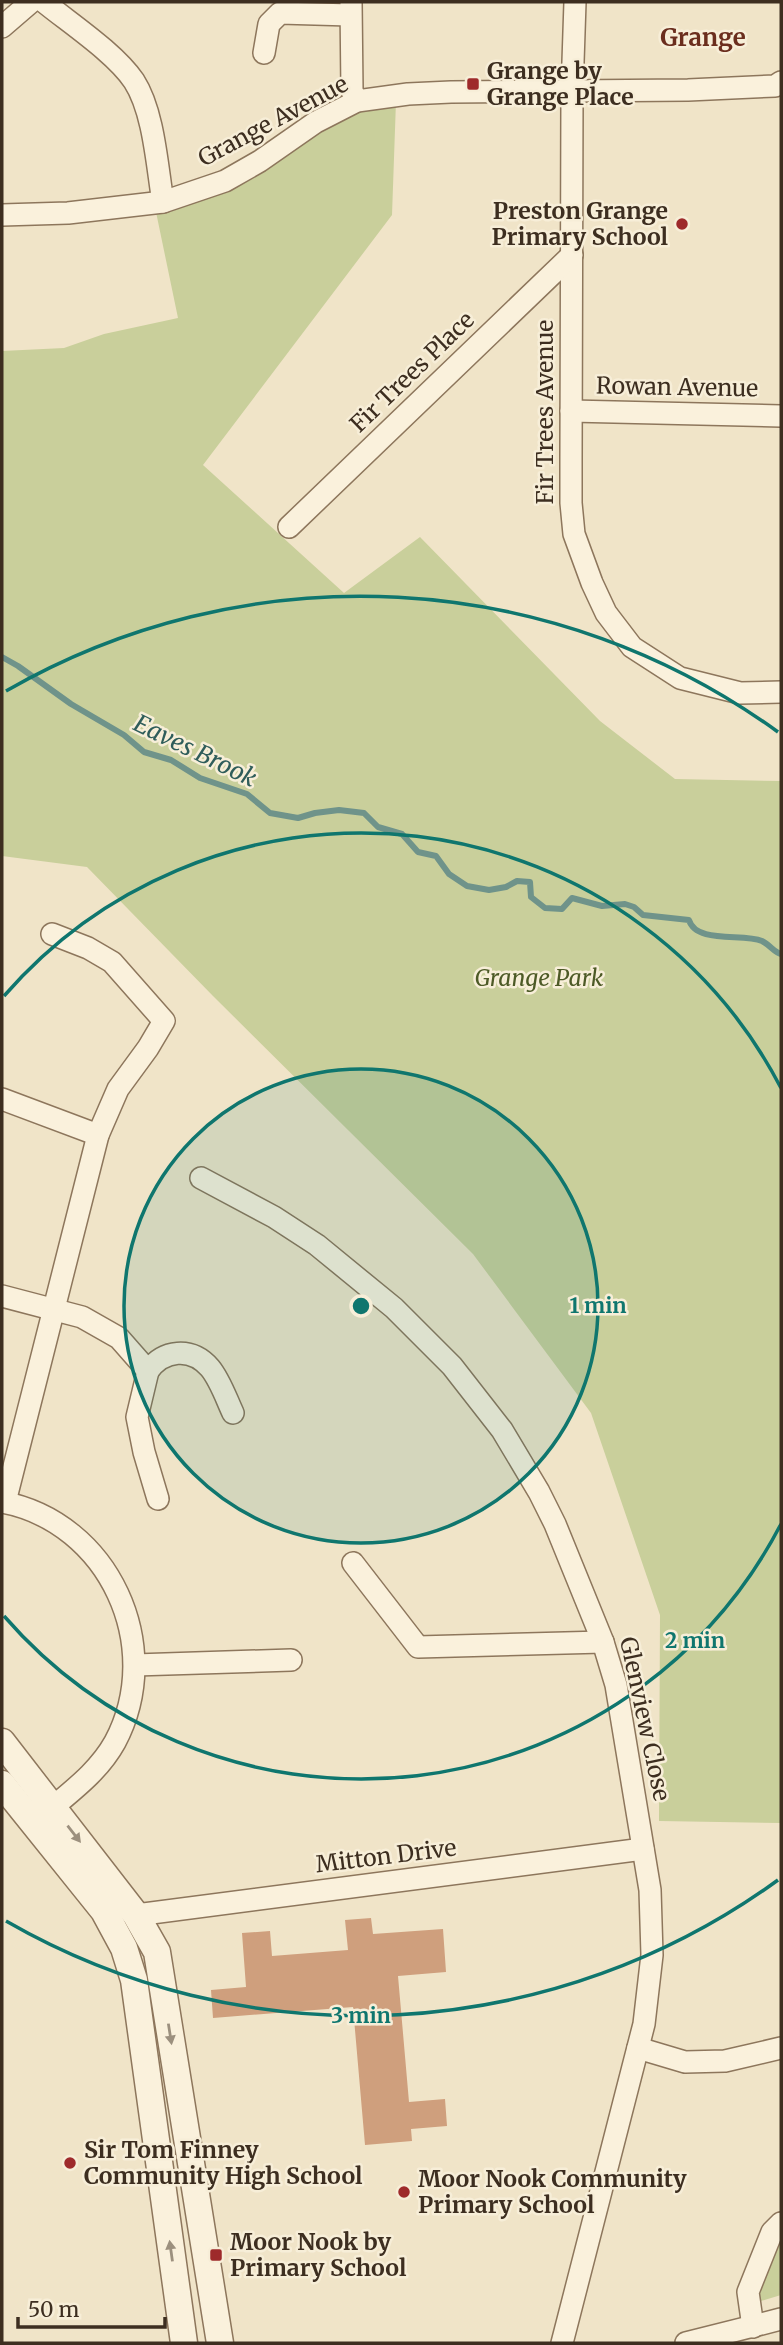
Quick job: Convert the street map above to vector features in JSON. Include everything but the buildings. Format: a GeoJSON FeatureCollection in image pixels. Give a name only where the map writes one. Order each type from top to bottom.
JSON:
{"type":"FeatureCollection","features":[{"type":"Feature","properties":{"kind":"street"},"geometry":{"type":"LineString","coordinates":[[2,27],[31,2]]}},
{"type":"Feature","properties":{"kind":"street"},"geometry":{"type":"LineString","coordinates":[[44,2],[108,55],[135,83],[150,125],[163,202]]}},
{"type":"Feature","properties":{"kind":"street","name":"Fir Trees Avenue"},"geometry":{"type":"LineString","coordinates":[[575,2],[572,92],[570,503],[574,534],[606,614],[632,647],[680,678],[740,693],[781,692]]}},
{"type":"Feature","properties":{"kind":"street"},"geometry":{"type":"LineString","coordinates":[[264,54],[269,24],[281,13],[350,8],[352,91],[357,101]]}},
{"type":"Feature","properties":{"kind":"street","name":"Grange Avenue"},"geometry":{"type":"LineString","coordinates":[[2,215],[68,214],[163,202],[225,181],[316,122],[357,101],[408,94],[451,92],[700,90],[775,86],[781,82]]}},
{"type":"Feature","properties":{"kind":"street","name":"Fir Trees Place"},"geometry":{"type":"LineString","coordinates":[[289,527],[572,255]]}},
{"type":"Feature","properties":{"kind":"street","name":"Rowan Avenue"},"geometry":{"type":"LineString","coordinates":[[571,411],[781,416]]}},
{"type":"Feature","properties":{"kind":"street"},"geometry":{"type":"LineString","coordinates":[[44,1815],[90,1776],[114,1743],[129,1705],[135,1665],[134,1644],[127,1613],[114,1583],[90,1550],[60,1525],[4,1502],[98,1135],[117,1088],[148,1048],[164,1021],[111,962],[88,948],[52,934]]}},
{"type":"Feature","properties":{"kind":"street"},"geometry":{"type":"LineString","coordinates":[[2,1100],[98,1135]]}},
{"type":"Feature","properties":{"kind":"street","name":"Glenview Close"},"geometry":{"type":"LineString","coordinates":[[201,1178],[274,1217],[317,1245],[394,1308],[452,1366],[502,1430],[539,1492],[555,1524],[603,1642],[616,1685],[650,1889],[652,1955],[644,2024],[562,2343]]}},
{"type":"Feature","properties":{"kind":"street"},"geometry":{"type":"LineString","coordinates":[[2,1296],[82,1317],[119,1338],[148,1371]]}},
{"type":"Feature","properties":{"kind":"street"},"geometry":{"type":"LineString","coordinates":[[159,1499],[144,1452],[137,1417],[148,1371],[156,1359],[166,1355],[186,1354],[196,1357],[215,1375],[233,1413]]}},
{"type":"Feature","properties":{"kind":"street"},"geometry":{"type":"LineString","coordinates":[[353,1563],[418,1647],[603,1642]]}},
{"type":"Feature","properties":{"kind":"street"},"geometry":{"type":"LineString","coordinates":[[135,1665],[291,1660]]}},
{"type":"Feature","properties":{"kind":"street"},"geometry":{"type":"LineString","coordinates":[[2,1742],[104,1911],[124,1948],[134,1980],[184,2343]]}},
{"type":"Feature","properties":{"kind":"street"},"geometry":{"type":"LineString","coordinates":[[2,1784],[44,1815],[136,1915],[157,1952],[220,2343]]}},
{"type":"Feature","properties":{"kind":"street","name":"Mitton Drive"},"geometry":{"type":"LineString","coordinates":[[136,1915],[643,1849]]}},
{"type":"Feature","properties":{"kind":"street"},"geometry":{"type":"LineString","coordinates":[[114,1930],[136,1915]]}},
{"type":"Feature","properties":{"kind":"street"},"geometry":{"type":"LineString","coordinates":[[638,2048],[685,2062],[725,2061],[781,2048]]}},
{"type":"Feature","properties":{"kind":"street"},"geometry":{"type":"LineString","coordinates":[[753,2327],[748,2292],[772,2232],[781,2223]]}},
{"type":"Feature","properties":{"kind":"street"},"geometry":{"type":"LineString","coordinates":[[686,2343],[781,2319]]}},
{"type":"Feature","properties":{"kind":"green space","name":"Grange Park"},"geometry":{"type":"Polygon","coordinates":[[[396,101],[392,215],[203,465],[344,593],[420,537],[600,721],[675,779],[781,781],[781,1823],[659,1821],[660,1615],[591,1413],[473,1254],[87,867],[2,856],[2,351],[64,348],[104,334],[178,318],[156,212],[337,116],[396,101]]]}},
{"type":"Feature","properties":{"kind":"green space"},"geometry":{"type":"Polygon","coordinates":[[[781,2233],[781,2295],[761,2301],[757,2298],[781,2233]]]}},
{"type":"Feature","properties":{"kind":"waterway","name":"Eaves Brook"},"geometry":{"type":"LineString","coordinates":[[2,657],[71,704],[124,735],[144,752],[171,760],[200,778],[247,794],[270,813],[298,818],[339,810],[364,813],[378,827],[402,834],[418,852],[436,856],[449,874],[467,886],[489,890],[506,887],[517,881],[530,882],[531,897],[545,908],[562,909],[572,898],[602,906],[625,904],[634,907],[643,915],[689,920],[693,927],[710,935],[762,941],[781,954]]}},
{"type":"Feature","properties":{"kind":"place","name":"Grange by Grange Place"},"geometry":{"type":"Point","coordinates":[473,84]}},
{"type":"Feature","properties":{"kind":"place","name":"Preston Grange Primary School"},"geometry":{"type":"Point","coordinates":[682,224]}},
{"type":"Feature","properties":{"kind":"place","name":"Sir Tom Finney Community High School"},"geometry":{"type":"Point","coordinates":[70,2163]}},
{"type":"Feature","properties":{"kind":"place","name":"Moor Nook Community Primary School"},"geometry":{"type":"Point","coordinates":[404,2192]}},
{"type":"Feature","properties":{"kind":"place","name":"Moor Nook by Primary School"},"geometry":{"type":"Point","coordinates":[216,2255]}},
{"type":"Feature","properties":{"kind":"district","name":"Grange"},"geometry":{"type":"Point","coordinates":[703,38]}}]}
